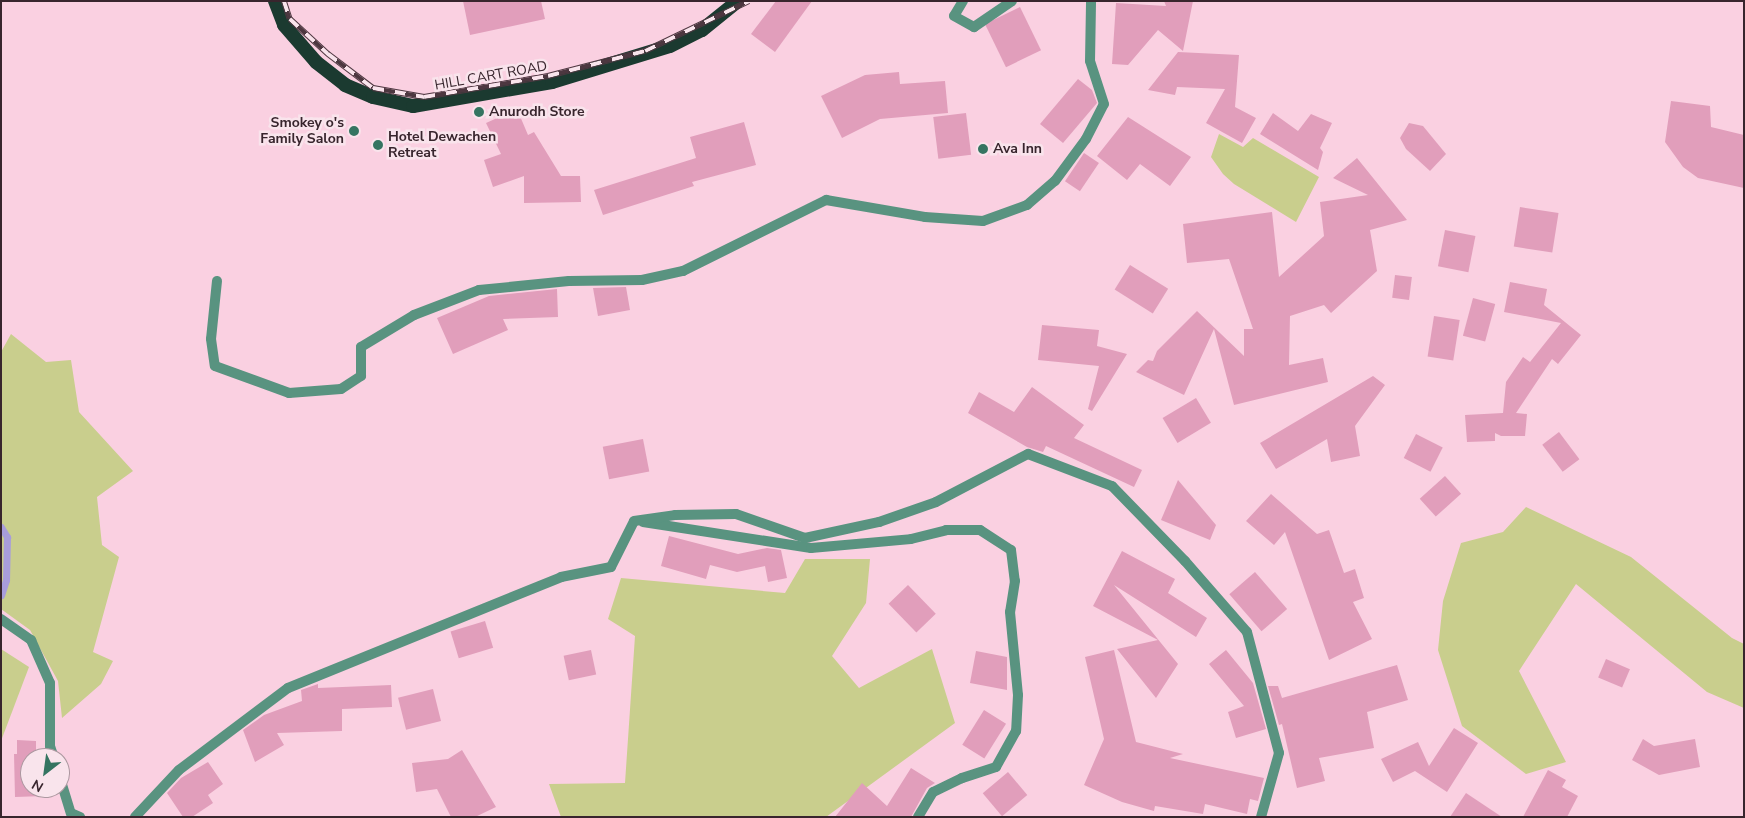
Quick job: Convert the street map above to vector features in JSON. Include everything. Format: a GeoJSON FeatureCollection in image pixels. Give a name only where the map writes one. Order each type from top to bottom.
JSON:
{"type":"FeatureCollection","features":[{"type":"Feature","properties":{"kind":"highway","name":"HILL CART ROAD"},"geometry":{"type":"LineString","coordinates":[[275,1],[284,26],[316,62],[345,85],[373,97],[413,106],[552,82],[670,46],[702,30],[738,1]]}},
{"type":"Feature","properties":{"kind":"street"},"geometry":{"type":"LineString","coordinates":[[962,1],[954,16],[974,27],[1012,1]]}},
{"type":"Feature","properties":{"kind":"street"},"geometry":{"type":"LineString","coordinates":[[217,281],[211,339],[215,366],[289,393],[341,389],[361,376],[361,347],[414,315],[478,290],[569,282],[642,280],[682,270],[826,200],[926,217],[983,222],[1027,205],[1055,181],[1086,139],[1104,104],[1090,61],[1091,1]]}},
{"type":"Feature","properties":{"kind":"street"},"geometry":{"type":"LineString","coordinates":[[634,520],[676,515],[736,514],[805,538],[879,522],[936,502],[1028,454],[1112,486],[1185,561],[1246,632],[1279,753],[1260,817]]}},
{"type":"Feature","properties":{"kind":"street"},"geometry":{"type":"LineString","coordinates":[[134,817],[179,770],[288,688],[561,577],[611,567],[634,520]]}},
{"type":"Feature","properties":{"kind":"street"},"geometry":{"type":"LineString","coordinates":[[634,520],[711,535],[810,548],[911,539],[946,530],[980,530],[1011,550],[1015,582],[1010,612],[1018,695],[1016,731],[996,768],[962,778],[933,792],[918,817]]}},
{"type":"Feature","properties":{"kind":"street"},"geometry":{"type":"LineString","coordinates":[[1,619],[31,640],[50,683],[51,748]]}},
{"type":"Feature","properties":{"kind":"street"},"geometry":{"type":"LineString","coordinates":[[66,798],[71,813],[80,817]]}},
{"type":"Feature","properties":{"kind":"green space"},"geometry":{"type":"Polygon","coordinates":[[[1219,134],[1243,147],[1253,138],[1319,177],[1296,222],[1234,184],[1223,174],[1211,157],[1219,134]]]}},
{"type":"Feature","properties":{"kind":"green space"},"geometry":{"type":"Polygon","coordinates":[[[11,334],[46,362],[71,360],[79,412],[133,471],[97,497],[102,545],[119,557],[93,652],[113,661],[101,684],[62,718],[58,681],[30,630],[1,609],[1,352],[11,334]]]}},
{"type":"Feature","properties":{"kind":"green space"},"geometry":{"type":"Polygon","coordinates":[[[1526,507],[1631,557],[1732,638],[1744,644],[1744,708],[1707,692],[1576,584],[1519,671],[1566,762],[1526,774],[1462,726],[1438,650],[1443,601],[1461,543],[1503,532],[1526,507]]]}},
{"type":"Feature","properties":{"kind":"green space"},"geometry":{"type":"Polygon","coordinates":[[[805,559],[870,559],[866,603],[832,656],[859,688],[932,649],[955,723],[826,817],[561,817],[549,784],[625,783],[635,636],[608,619],[621,578],[785,593],[805,559]]]}},
{"type":"Feature","properties":{"kind":"green space"},"geometry":{"type":"Polygon","coordinates":[[[1,649],[29,667],[1,741],[1,649]]]}},
{"type":"Feature","properties":{"kind":"building"},"geometry":{"type":"Polygon","coordinates":[[[463,1],[541,1],[545,19],[470,35],[463,1]]]}},
{"type":"Feature","properties":{"kind":"building"},"geometry":{"type":"Polygon","coordinates":[[[776,1],[812,1],[775,52],[751,34],[776,1]]]}},
{"type":"Feature","properties":{"kind":"building"},"geometry":{"type":"Polygon","coordinates":[[[1164,1],[1193,1],[1183,51],[1158,30],[1128,65],[1112,64],[1116,3],[1166,6],[1164,1]]]}},
{"type":"Feature","properties":{"kind":"building"},"geometry":{"type":"Polygon","coordinates":[[[1020,7],[1041,50],[1006,67],[985,24],[1020,7]]]}},
{"type":"Feature","properties":{"kind":"building"},"geometry":{"type":"Polygon","coordinates":[[[1178,52],[1239,55],[1235,107],[1256,118],[1242,143],[1206,123],[1225,89],[1177,87],[1175,95],[1148,90],[1178,52]]]}},
{"type":"Feature","properties":{"kind":"building"},"geometry":{"type":"Polygon","coordinates":[[[899,72],[900,84],[945,81],[948,113],[880,119],[842,138],[821,96],[865,75],[899,72]]]}},
{"type":"Feature","properties":{"kind":"building"},"geometry":{"type":"Polygon","coordinates":[[[1078,79],[1092,90],[1097,103],[1063,143],[1040,124],[1078,79]]]}},
{"type":"Feature","properties":{"kind":"building"},"geometry":{"type":"Polygon","coordinates":[[[1671,101],[1710,106],[1711,127],[1744,135],[1744,188],[1698,178],[1683,167],[1665,142],[1671,101]]]}},
{"type":"Feature","properties":{"kind":"building"},"geometry":{"type":"Polygon","coordinates":[[[517,109],[528,135],[534,132],[561,176],[580,176],[581,202],[524,203],[524,176],[493,187],[484,160],[501,154],[486,123],[517,109]]]}},
{"type":"Feature","properties":{"kind":"building"},"geometry":{"type":"Polygon","coordinates":[[[966,113],[971,155],[938,159],[933,117],[966,113]]]}},
{"type":"Feature","properties":{"kind":"building"},"geometry":{"type":"Polygon","coordinates":[[[1273,113],[1298,131],[1311,114],[1332,123],[1320,148],[1323,152],[1318,170],[1260,134],[1273,113]]]}},
{"type":"Feature","properties":{"kind":"building"},"geometry":{"type":"Polygon","coordinates":[[[1128,117],[1191,157],[1170,186],[1140,164],[1127,180],[1097,156],[1128,117]]]}},
{"type":"Feature","properties":{"kind":"building"},"geometry":{"type":"Polygon","coordinates":[[[744,122],[756,165],[692,182],[694,186],[603,215],[594,190],[696,158],[690,137],[744,122]]]}},
{"type":"Feature","properties":{"kind":"building"},"geometry":{"type":"Polygon","coordinates":[[[1409,123],[1423,126],[1446,154],[1430,171],[1406,149],[1400,138],[1409,123]]]}},
{"type":"Feature","properties":{"kind":"building"},"geometry":{"type":"Polygon","coordinates":[[[1084,153],[1099,163],[1080,191],[1065,181],[1084,153]]]}},
{"type":"Feature","properties":{"kind":"building"},"geometry":{"type":"Polygon","coordinates":[[[1357,158],[1407,220],[1370,230],[1377,271],[1331,313],[1324,305],[1290,316],[1289,365],[1323,358],[1328,382],[1234,405],[1214,329],[1184,395],[1136,372],[1148,360],[1153,361],[1157,351],[1197,311],[1244,356],[1244,329],[1253,329],[1229,259],[1187,263],[1183,224],[1272,212],[1279,277],[1324,236],[1320,202],[1368,195],[1333,178],[1357,158]]]}},
{"type":"Feature","properties":{"kind":"building"},"geometry":{"type":"Polygon","coordinates":[[[1520,207],[1559,213],[1552,253],[1514,247],[1520,207]]]}},
{"type":"Feature","properties":{"kind":"building"},"geometry":{"type":"Polygon","coordinates":[[[1445,230],[1475,236],[1468,272],[1438,266],[1445,230]]]}},
{"type":"Feature","properties":{"kind":"building"},"geometry":{"type":"Polygon","coordinates":[[[1130,265],[1168,289],[1153,313],[1115,290],[1130,265]]]}},
{"type":"Feature","properties":{"kind":"building"},"geometry":{"type":"Polygon","coordinates":[[[1395,275],[1412,277],[1409,300],[1392,298],[1395,275]]]}},
{"type":"Feature","properties":{"kind":"building"},"geometry":{"type":"Polygon","coordinates":[[[1510,282],[1547,289],[1544,305],[1581,335],[1558,364],[1552,359],[1516,413],[1527,414],[1525,436],[1501,436],[1495,433],[1495,441],[1467,442],[1465,415],[1503,413],[1506,382],[1523,357],[1530,362],[1561,323],[1504,312],[1510,282]]]}},
{"type":"Feature","properties":{"kind":"building"},"geometry":{"type":"Polygon","coordinates":[[[626,287],[630,310],[598,316],[593,288],[626,287]]]}},
{"type":"Feature","properties":{"kind":"building"},"geometry":{"type":"Polygon","coordinates":[[[557,289],[558,317],[503,319],[508,330],[453,354],[437,318],[489,296],[557,289]]]}},
{"type":"Feature","properties":{"kind":"building"},"geometry":{"type":"Polygon","coordinates":[[[1473,298],[1495,304],[1485,342],[1463,336],[1473,298]]]}},
{"type":"Feature","properties":{"kind":"building"},"geometry":{"type":"Polygon","coordinates":[[[1434,316],[1460,320],[1453,361],[1428,356],[1434,316]]]}},
{"type":"Feature","properties":{"kind":"building"},"geometry":{"type":"Polygon","coordinates":[[[1042,325],[1099,330],[1097,346],[1127,354],[1092,411],[1088,409],[1099,366],[1038,360],[1042,325]]]}},
{"type":"Feature","properties":{"kind":"building"},"geometry":{"type":"Polygon","coordinates":[[[1373,376],[1385,385],[1355,426],[1360,456],[1331,462],[1327,439],[1276,469],[1260,443],[1373,376]]]}},
{"type":"Feature","properties":{"kind":"building"},"geometry":{"type":"Polygon","coordinates":[[[1032,387],[1084,425],[1074,438],[1142,470],[1134,487],[1046,446],[1043,452],[1027,447],[968,413],[979,392],[1014,412],[1032,387]]]}},
{"type":"Feature","properties":{"kind":"building"},"geometry":{"type":"Polygon","coordinates":[[[1196,398],[1211,423],[1178,443],[1163,418],[1196,398]]]}},
{"type":"Feature","properties":{"kind":"building"},"geometry":{"type":"Polygon","coordinates":[[[1559,432],[1579,459],[1563,472],[1542,445],[1559,432]]]}},
{"type":"Feature","properties":{"kind":"building"},"geometry":{"type":"Polygon","coordinates":[[[1416,434],[1443,448],[1430,472],[1404,458],[1416,434]]]}},
{"type":"Feature","properties":{"kind":"building"},"geometry":{"type":"Polygon","coordinates":[[[643,439],[649,471],[609,479],[603,447],[643,439]]]}},
{"type":"Feature","properties":{"kind":"building"},"geometry":{"type":"Polygon","coordinates":[[[1445,476],[1461,494],[1436,517],[1420,499],[1445,476]]]}},
{"type":"Feature","properties":{"kind":"building"},"geometry":{"type":"Polygon","coordinates":[[[1178,480],[1216,525],[1210,540],[1161,520],[1178,480]]]}},
{"type":"Feature","properties":{"kind":"building"},"geometry":{"type":"Polygon","coordinates":[[[1271,494],[1317,534],[1329,530],[1344,573],[1355,569],[1364,598],[1353,602],[1372,639],[1329,660],[1285,532],[1274,545],[1246,521],[1271,494]]]}},
{"type":"Feature","properties":{"kind":"building"},"geometry":{"type":"Polygon","coordinates":[[[669,536],[738,554],[767,548],[781,550],[787,578],[768,582],[765,566],[737,572],[710,565],[706,579],[661,566],[669,536]]]}},
{"type":"Feature","properties":{"kind":"building"},"geometry":{"type":"Polygon","coordinates":[[[1122,551],[1175,579],[1168,593],[1207,618],[1196,637],[1114,585],[1178,664],[1156,698],[1117,649],[1158,640],[1093,606],[1122,551]]]}},
{"type":"Feature","properties":{"kind":"building"},"geometry":{"type":"Polygon","coordinates":[[[1255,572],[1287,609],[1261,631],[1229,594],[1255,572]]]}},
{"type":"Feature","properties":{"kind":"building"},"geometry":{"type":"Polygon","coordinates":[[[908,585],[936,614],[916,633],[889,604],[908,585]]]}},
{"type":"Feature","properties":{"kind":"building"},"geometry":{"type":"Polygon","coordinates":[[[485,621],[493,648],[459,658],[451,632],[485,621]]]}},
{"type":"Feature","properties":{"kind":"building"},"geometry":{"type":"Polygon","coordinates":[[[591,650],[596,674],[569,680],[564,656],[591,650]]]}},
{"type":"Feature","properties":{"kind":"building"},"geometry":{"type":"Polygon","coordinates":[[[1114,650],[1136,742],[1183,754],[1170,758],[1264,778],[1258,801],[1250,799],[1247,814],[1205,804],[1203,814],[1155,806],[1154,811],[1122,802],[1084,785],[1104,739],[1085,657],[1114,650]]]}},
{"type":"Feature","properties":{"kind":"building"},"geometry":{"type":"Polygon","coordinates":[[[1226,650],[1253,683],[1266,729],[1236,738],[1228,712],[1244,706],[1209,664],[1226,650]]]}},
{"type":"Feature","properties":{"kind":"building"},"geometry":{"type":"Polygon","coordinates":[[[976,651],[1007,657],[1007,690],[970,683],[976,651]]]}},
{"type":"Feature","properties":{"kind":"building"},"geometry":{"type":"Polygon","coordinates":[[[1606,659],[1630,669],[1622,688],[1598,677],[1606,659]]]}},
{"type":"Feature","properties":{"kind":"building"},"geometry":{"type":"Polygon","coordinates":[[[1397,665],[1408,700],[1367,712],[1374,748],[1319,758],[1325,781],[1297,788],[1282,724],[1279,725],[1268,686],[1278,686],[1282,698],[1397,665]]]}},
{"type":"Feature","properties":{"kind":"building"},"geometry":{"type":"Polygon","coordinates":[[[318,684],[318,688],[391,685],[392,707],[342,709],[342,731],[277,733],[284,745],[255,762],[243,730],[264,715],[302,701],[301,690],[318,684]]]}},
{"type":"Feature","properties":{"kind":"building"},"geometry":{"type":"Polygon","coordinates":[[[433,689],[441,721],[406,730],[398,698],[433,689]]]}},
{"type":"Feature","properties":{"kind":"building"},"geometry":{"type":"Polygon","coordinates":[[[984,710],[1006,724],[984,759],[962,745],[984,710]]]}},
{"type":"Feature","properties":{"kind":"building"},"geometry":{"type":"Polygon","coordinates":[[[1454,728],[1478,743],[1447,792],[1415,771],[1393,782],[1381,759],[1418,742],[1429,766],[1454,728]]]}},
{"type":"Feature","properties":{"kind":"building"},"geometry":{"type":"Polygon","coordinates":[[[1643,739],[1654,746],[1695,739],[1700,767],[1659,775],[1632,760],[1643,739]]]}},
{"type":"Feature","properties":{"kind":"building"},"geometry":{"type":"Polygon","coordinates":[[[17,740],[36,741],[36,748],[20,748],[20,797],[15,797],[14,754],[17,754],[17,740]]]}},
{"type":"Feature","properties":{"kind":"building"},"geometry":{"type":"Polygon","coordinates":[[[462,750],[496,807],[475,817],[451,817],[437,789],[416,792],[412,763],[448,759],[462,750]]]}},
{"type":"Feature","properties":{"kind":"building"},"geometry":{"type":"Polygon","coordinates":[[[208,762],[223,784],[208,795],[213,803],[192,817],[183,817],[167,793],[181,778],[208,762]]]}},
{"type":"Feature","properties":{"kind":"building"},"geometry":{"type":"Polygon","coordinates":[[[911,768],[935,783],[927,788],[911,817],[835,817],[862,783],[887,806],[911,768]]]}},
{"type":"Feature","properties":{"kind":"building"},"geometry":{"type":"Polygon","coordinates":[[[1548,770],[1566,780],[1562,787],[1578,796],[1567,817],[1523,817],[1548,770]]]}},
{"type":"Feature","properties":{"kind":"building"},"geometry":{"type":"Polygon","coordinates":[[[1008,772],[1027,795],[1002,816],[983,793],[1008,772]]]}},
{"type":"Feature","properties":{"kind":"building"},"geometry":{"type":"Polygon","coordinates":[[[1466,793],[1502,817],[1450,817],[1466,793]]]}},
{"type":"Feature","properties":{"kind":"waterway"},"geometry":{"type":"LineString","coordinates":[[1,527],[7,537],[6,580],[1,595]]}},
{"type":"Feature","properties":{"kind":"railway"},"geometry":{"type":"LineString","coordinates":[[284,1],[290,19],[328,54],[373,88],[424,97],[548,76],[645,51],[749,1]]}},
{"type":"Feature","properties":{"kind":"place","name":"Anurodh Store"},"geometry":{"type":"Point","coordinates":[479,112]}},
{"type":"Feature","properties":{"kind":"place","name":"Smokey o's Family Salon"},"geometry":{"type":"Point","coordinates":[354,131]}},
{"type":"Feature","properties":{"kind":"place","name":"Hotel Dewachen Retreat"},"geometry":{"type":"Point","coordinates":[378,145]}},
{"type":"Feature","properties":{"kind":"place","name":"Ava Inn"},"geometry":{"type":"Point","coordinates":[983,149]}}]}
